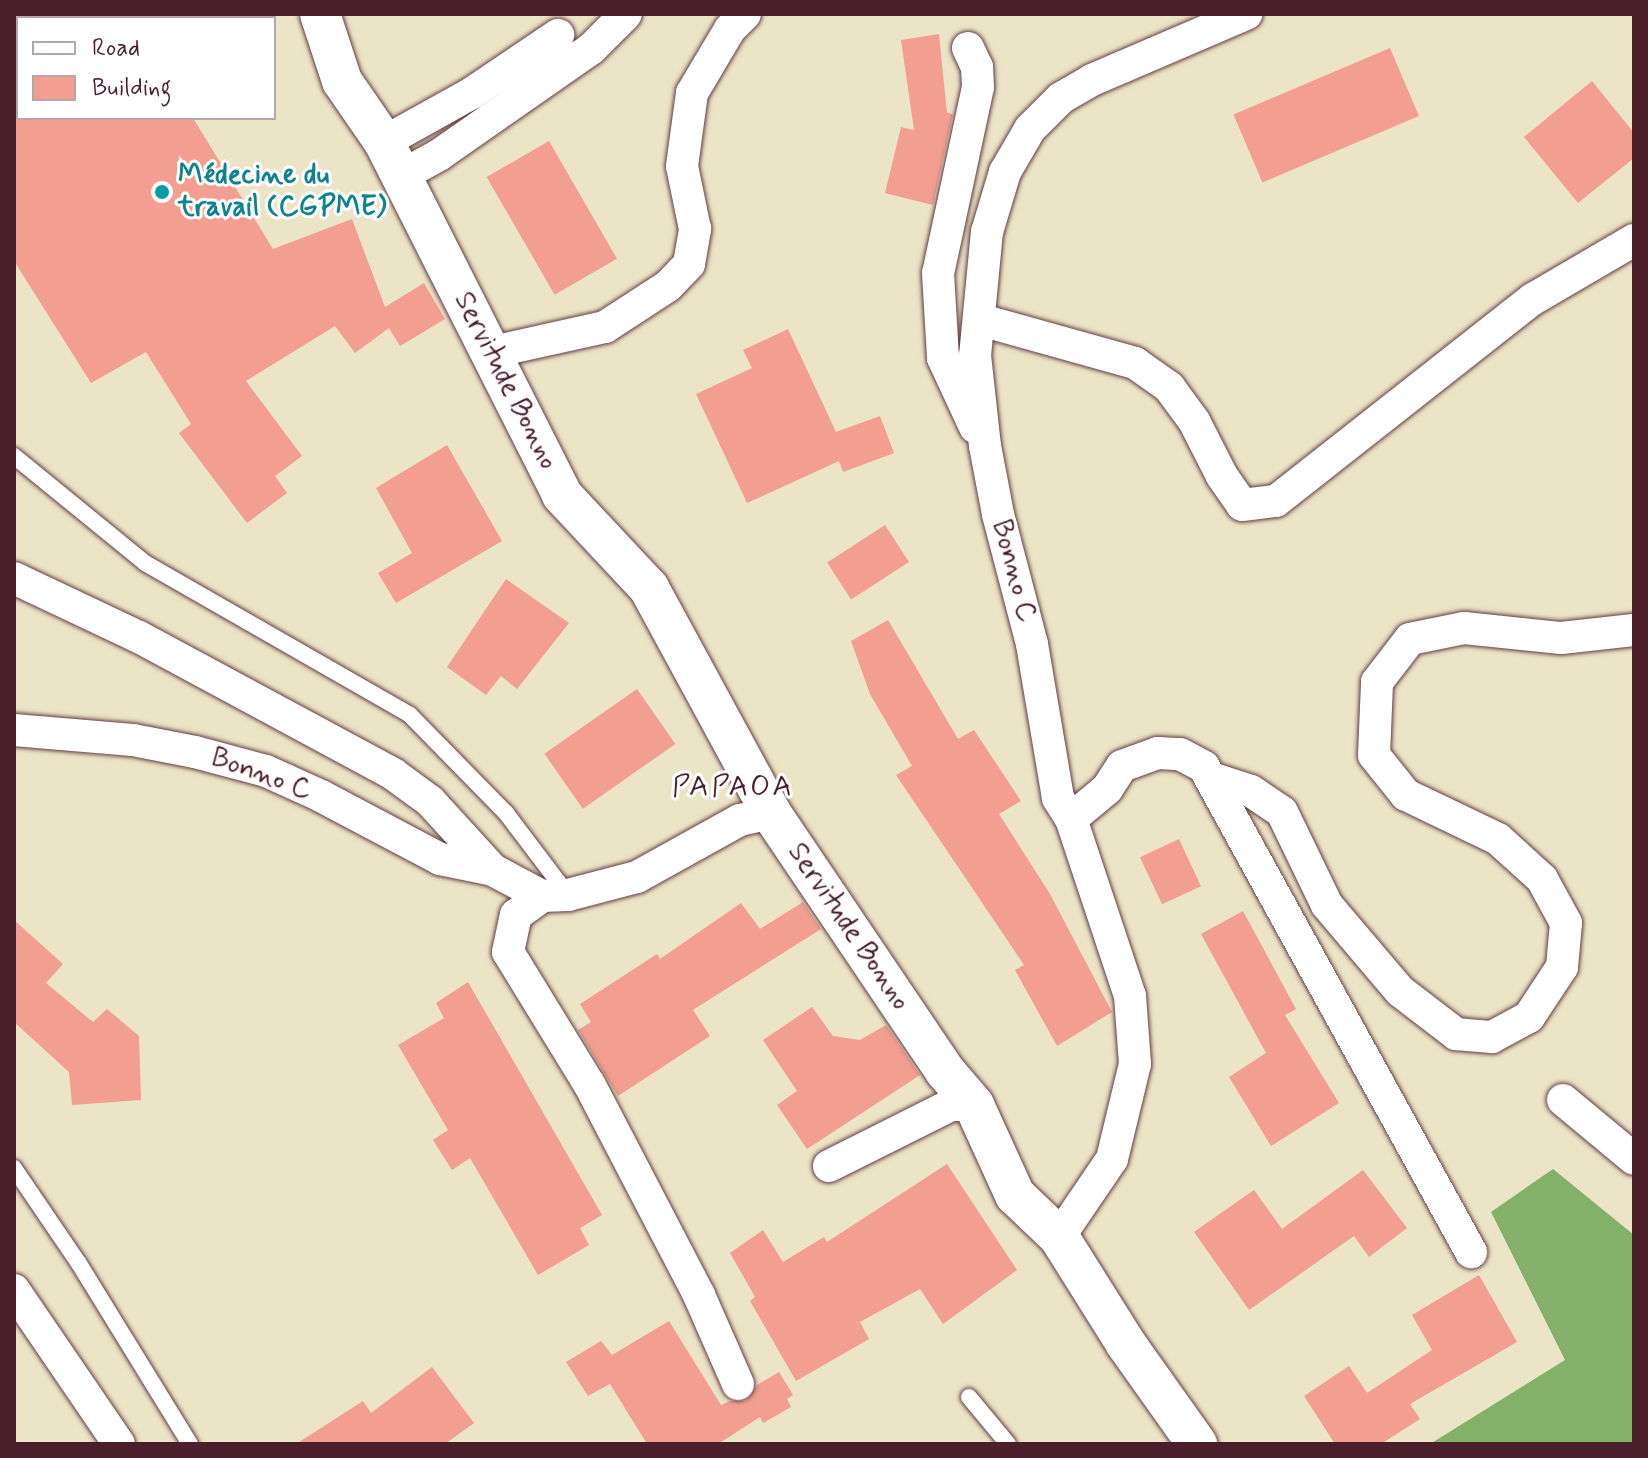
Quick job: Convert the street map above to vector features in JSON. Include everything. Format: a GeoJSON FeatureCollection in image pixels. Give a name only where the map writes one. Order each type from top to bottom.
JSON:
{"type":"FeatureCollection","features":[{"type":"Feature","properties":{"kind":"street","name":"Servitude Bonno"},"geometry":{"type":"LineString","coordinates":[[320,14],[342,81],[393,159],[562,495],[649,588],[771,813],[945,1071],[974,1105],[1015,1195],[1059,1237],[1189,1441]]}},
{"type":"Feature","properties":{"kind":"street"},"geometry":{"type":"LineString","coordinates":[[393,159],[439,155],[591,49],[626,14]]}},
{"type":"Feature","properties":{"kind":"street"},"geometry":{"type":"LineString","coordinates":[[492,352],[605,327],[668,286],[689,264],[695,229],[682,166],[692,93],[730,29],[745,14]]}},
{"type":"Feature","properties":{"kind":"street","name":"Bonno C"},"geometry":{"type":"LineString","coordinates":[[1059,1237],[1112,1159],[1135,1064],[1130,996],[1071,819],[1058,798],[1032,644],[998,514],[985,446],[975,356],[981,320],[987,232],[1005,172],[1030,129],[1061,98],[1092,80],[1246,14]]}},
{"type":"Feature","properties":{"kind":"street"},"geometry":{"type":"LineString","coordinates":[[393,159],[472,93],[558,35]]}},
{"type":"Feature","properties":{"kind":"street"},"geometry":{"type":"LineString","coordinates":[[968,48],[977,67],[978,87],[938,273],[939,322],[948,375],[985,446]]}},
{"type":"Feature","properties":{"kind":"street"},"geometry":{"type":"LineString","coordinates":[[981,320],[1135,363],[1169,387],[1194,421],[1222,476],[1242,505],[1276,501],[1533,299],[1634,240]]}},
{"type":"Feature","properties":{"kind":"street"},"geometry":{"type":"LineString","coordinates":[[14,578],[139,637],[393,774],[430,801],[493,870],[555,895]]}},
{"type":"Feature","properties":{"kind":"street"},"geometry":{"type":"LineString","coordinates":[[1211,778],[1251,791],[1282,812],[1327,905],[1400,991],[1456,1034],[1492,1037],[1529,1017],[1562,967],[1566,923],[1542,879],[1498,839],[1406,795],[1374,755],[1377,682],[1410,639],[1424,636],[1464,628],[1561,638],[1634,630]]}},
{"type":"Feature","properties":{"kind":"street","name":"Bonno C"},"geometry":{"type":"LineString","coordinates":[[14,730],[133,740],[266,771],[440,859],[493,870]]}},
{"type":"Feature","properties":{"kind":"street"},"geometry":{"type":"LineString","coordinates":[[1071,819],[1107,789],[1122,766],[1158,753],[1180,754],[1204,767],[1471,1252]]}},
{"type":"Feature","properties":{"kind":"street"},"geometry":{"type":"LineString","coordinates":[[738,1384],[699,1295],[589,1084],[508,952],[516,915],[555,895],[637,877],[740,820],[771,813]]}},
{"type":"Feature","properties":{"kind":"street"},"geometry":{"type":"LineString","coordinates":[[1563,1100],[1634,1159]]}},
{"type":"Feature","properties":{"kind":"street"},"geometry":{"type":"LineString","coordinates":[[829,1166],[951,1105],[974,1105]]}},
{"type":"Feature","properties":{"kind":"street"},"geometry":{"type":"LineString","coordinates":[[14,1290],[119,1444]]}},
{"type":"Feature","properties":{"kind":"lane"},"geometry":{"type":"LineString","coordinates":[[14,456],[145,563],[410,715],[506,813],[555,895]]}},
{"type":"Feature","properties":{"kind":"lane"},"geometry":{"type":"LineString","coordinates":[[14,1168],[78,1262],[190,1444]]}},
{"type":"Feature","properties":{"kind":"lane"},"geometry":{"type":"LineString","coordinates":[[969,1397],[1008,1444]]}},
{"type":"Feature","properties":{"kind":"green space"},"geometry":{"type":"Polygon","coordinates":[[[1553,1169],[1634,1235],[1634,1444],[1430,1444],[1565,1360],[1491,1212],[1553,1169]]]}},
{"type":"Feature","properties":{"kind":"building"},"geometry":{"type":"Polygon","coordinates":[[[939,34],[947,113],[953,114],[933,205],[885,193],[901,127],[914,130],[901,40],[939,34]]]}},
{"type":"Feature","properties":{"kind":"building"},"geometry":{"type":"Polygon","coordinates":[[[1390,48],[1419,116],[1262,183],[1234,114],[1390,48]]]}},
{"type":"Feature","properties":{"kind":"building"},"geometry":{"type":"Polygon","coordinates":[[[1592,81],[1634,133],[1634,158],[1578,203],[1524,137],[1592,81]]]}},
{"type":"Feature","properties":{"kind":"building"},"geometry":{"type":"Polygon","coordinates":[[[14,118],[194,120],[273,249],[352,219],[385,307],[424,283],[445,319],[400,346],[389,328],[355,353],[335,326],[246,381],[302,456],[275,476],[287,493],[247,523],[179,433],[191,424],[146,352],[91,383],[14,261],[14,118]]]}},
{"type":"Feature","properties":{"kind":"building"},"geometry":{"type":"Polygon","coordinates":[[[549,141],[617,259],[555,295],[487,177],[549,141]]]}},
{"type":"Feature","properties":{"kind":"building"},"geometry":{"type":"Polygon","coordinates":[[[788,329],[836,432],[880,416],[894,453],[843,472],[839,461],[747,503],[696,394],[752,368],[743,350],[788,329]]]}},
{"type":"Feature","properties":{"kind":"building"},"geometry":{"type":"Polygon","coordinates":[[[447,445],[502,541],[396,603],[378,573],[412,553],[376,488],[447,445]]]}},
{"type":"Feature","properties":{"kind":"building"},"geometry":{"type":"Polygon","coordinates":[[[885,525],[909,562],[851,599],[827,563],[885,525]]]}},
{"type":"Feature","properties":{"kind":"building"},"geometry":{"type":"Polygon","coordinates":[[[506,579],[569,623],[517,689],[501,676],[486,695],[447,667],[506,579]]]}},
{"type":"Feature","properties":{"kind":"building"},"geometry":{"type":"Polygon","coordinates":[[[888,620],[958,739],[974,730],[1021,801],[999,814],[1050,894],[1112,1012],[1057,1046],[1015,970],[1024,965],[896,775],[912,766],[870,694],[851,641],[888,620]]]}},
{"type":"Feature","properties":{"kind":"building"},"geometry":{"type":"Polygon","coordinates":[[[637,689],[675,744],[583,809],[544,754],[637,689]]]}},
{"type":"Feature","properties":{"kind":"building"},"geometry":{"type":"Polygon","coordinates":[[[1179,839],[1201,886],[1162,904],[1140,857],[1179,839]]]}},
{"type":"Feature","properties":{"kind":"building"},"geometry":{"type":"Polygon","coordinates":[[[803,902],[821,929],[693,1010],[710,1036],[618,1096],[578,1030],[591,1022],[580,1004],[657,954],[660,959],[741,903],[760,929],[803,902]]]}},
{"type":"Feature","properties":{"kind":"building"},"geometry":{"type":"Polygon","coordinates":[[[1243,911],[1296,1009],[1285,1015],[1339,1103],[1271,1146],[1229,1077],[1266,1053],[1201,934],[1243,911]]]}},
{"type":"Feature","properties":{"kind":"building"},"geometry":{"type":"Polygon","coordinates":[[[14,920],[63,964],[46,983],[93,1022],[107,1009],[139,1036],[141,1100],[72,1105],[69,1072],[14,1022],[14,920]]]}},
{"type":"Feature","properties":{"kind":"building"},"geometry":{"type":"Polygon","coordinates":[[[468,982],[602,1215],[580,1228],[589,1245],[538,1275],[470,1158],[452,1170],[433,1140],[448,1130],[398,1045],[444,1018],[436,1003],[468,982]]]}},
{"type":"Feature","properties":{"kind":"building"},"geometry":{"type":"Polygon","coordinates":[[[812,1007],[833,1036],[860,1040],[886,1025],[920,1075],[807,1149],[777,1105],[797,1091],[763,1040],[812,1007]]]}},
{"type":"Feature","properties":{"kind":"building"},"geometry":{"type":"Polygon","coordinates":[[[947,1164],[1017,1270],[943,1324],[920,1289],[860,1322],[869,1339],[796,1381],[750,1301],[755,1297],[730,1253],[763,1230],[783,1262],[824,1237],[827,1242],[947,1164]]]}},
{"type":"Feature","properties":{"kind":"building"},"geometry":{"type":"Polygon","coordinates":[[[1363,1170],[1407,1228],[1369,1257],[1354,1236],[1249,1310],[1194,1232],[1254,1190],[1282,1229],[1363,1170]]]}},
{"type":"Feature","properties":{"kind":"building"},"geometry":{"type":"Polygon","coordinates":[[[1479,1275],[1517,1342],[1410,1404],[1420,1419],[1381,1444],[1335,1444],[1304,1396],[1349,1366],[1367,1393],[1432,1350],[1412,1315],[1479,1275]]]}},
{"type":"Feature","properties":{"kind":"building"},"geometry":{"type":"Polygon","coordinates":[[[669,1321],[721,1405],[730,1401],[746,1401],[757,1385],[779,1372],[793,1395],[787,1399],[791,1407],[763,1423],[760,1417],[718,1444],[647,1444],[610,1384],[588,1396],[566,1362],[601,1341],[612,1355],[669,1321]]]}},
{"type":"Feature","properties":{"kind":"building"},"geometry":{"type":"Polygon","coordinates":[[[432,1367],[474,1423],[445,1444],[296,1444],[363,1401],[371,1413],[432,1367]]]}},
{"type":"Feature","properties":{"kind":"place","name":"Médecine du travail (CGPME)"},"geometry":{"type":"Point","coordinates":[162,192]}},
{"type":"Feature","properties":{"kind":"district","name":"PAPAOA"},"geometry":{"type":"Point","coordinates":[733,787]}}]}
